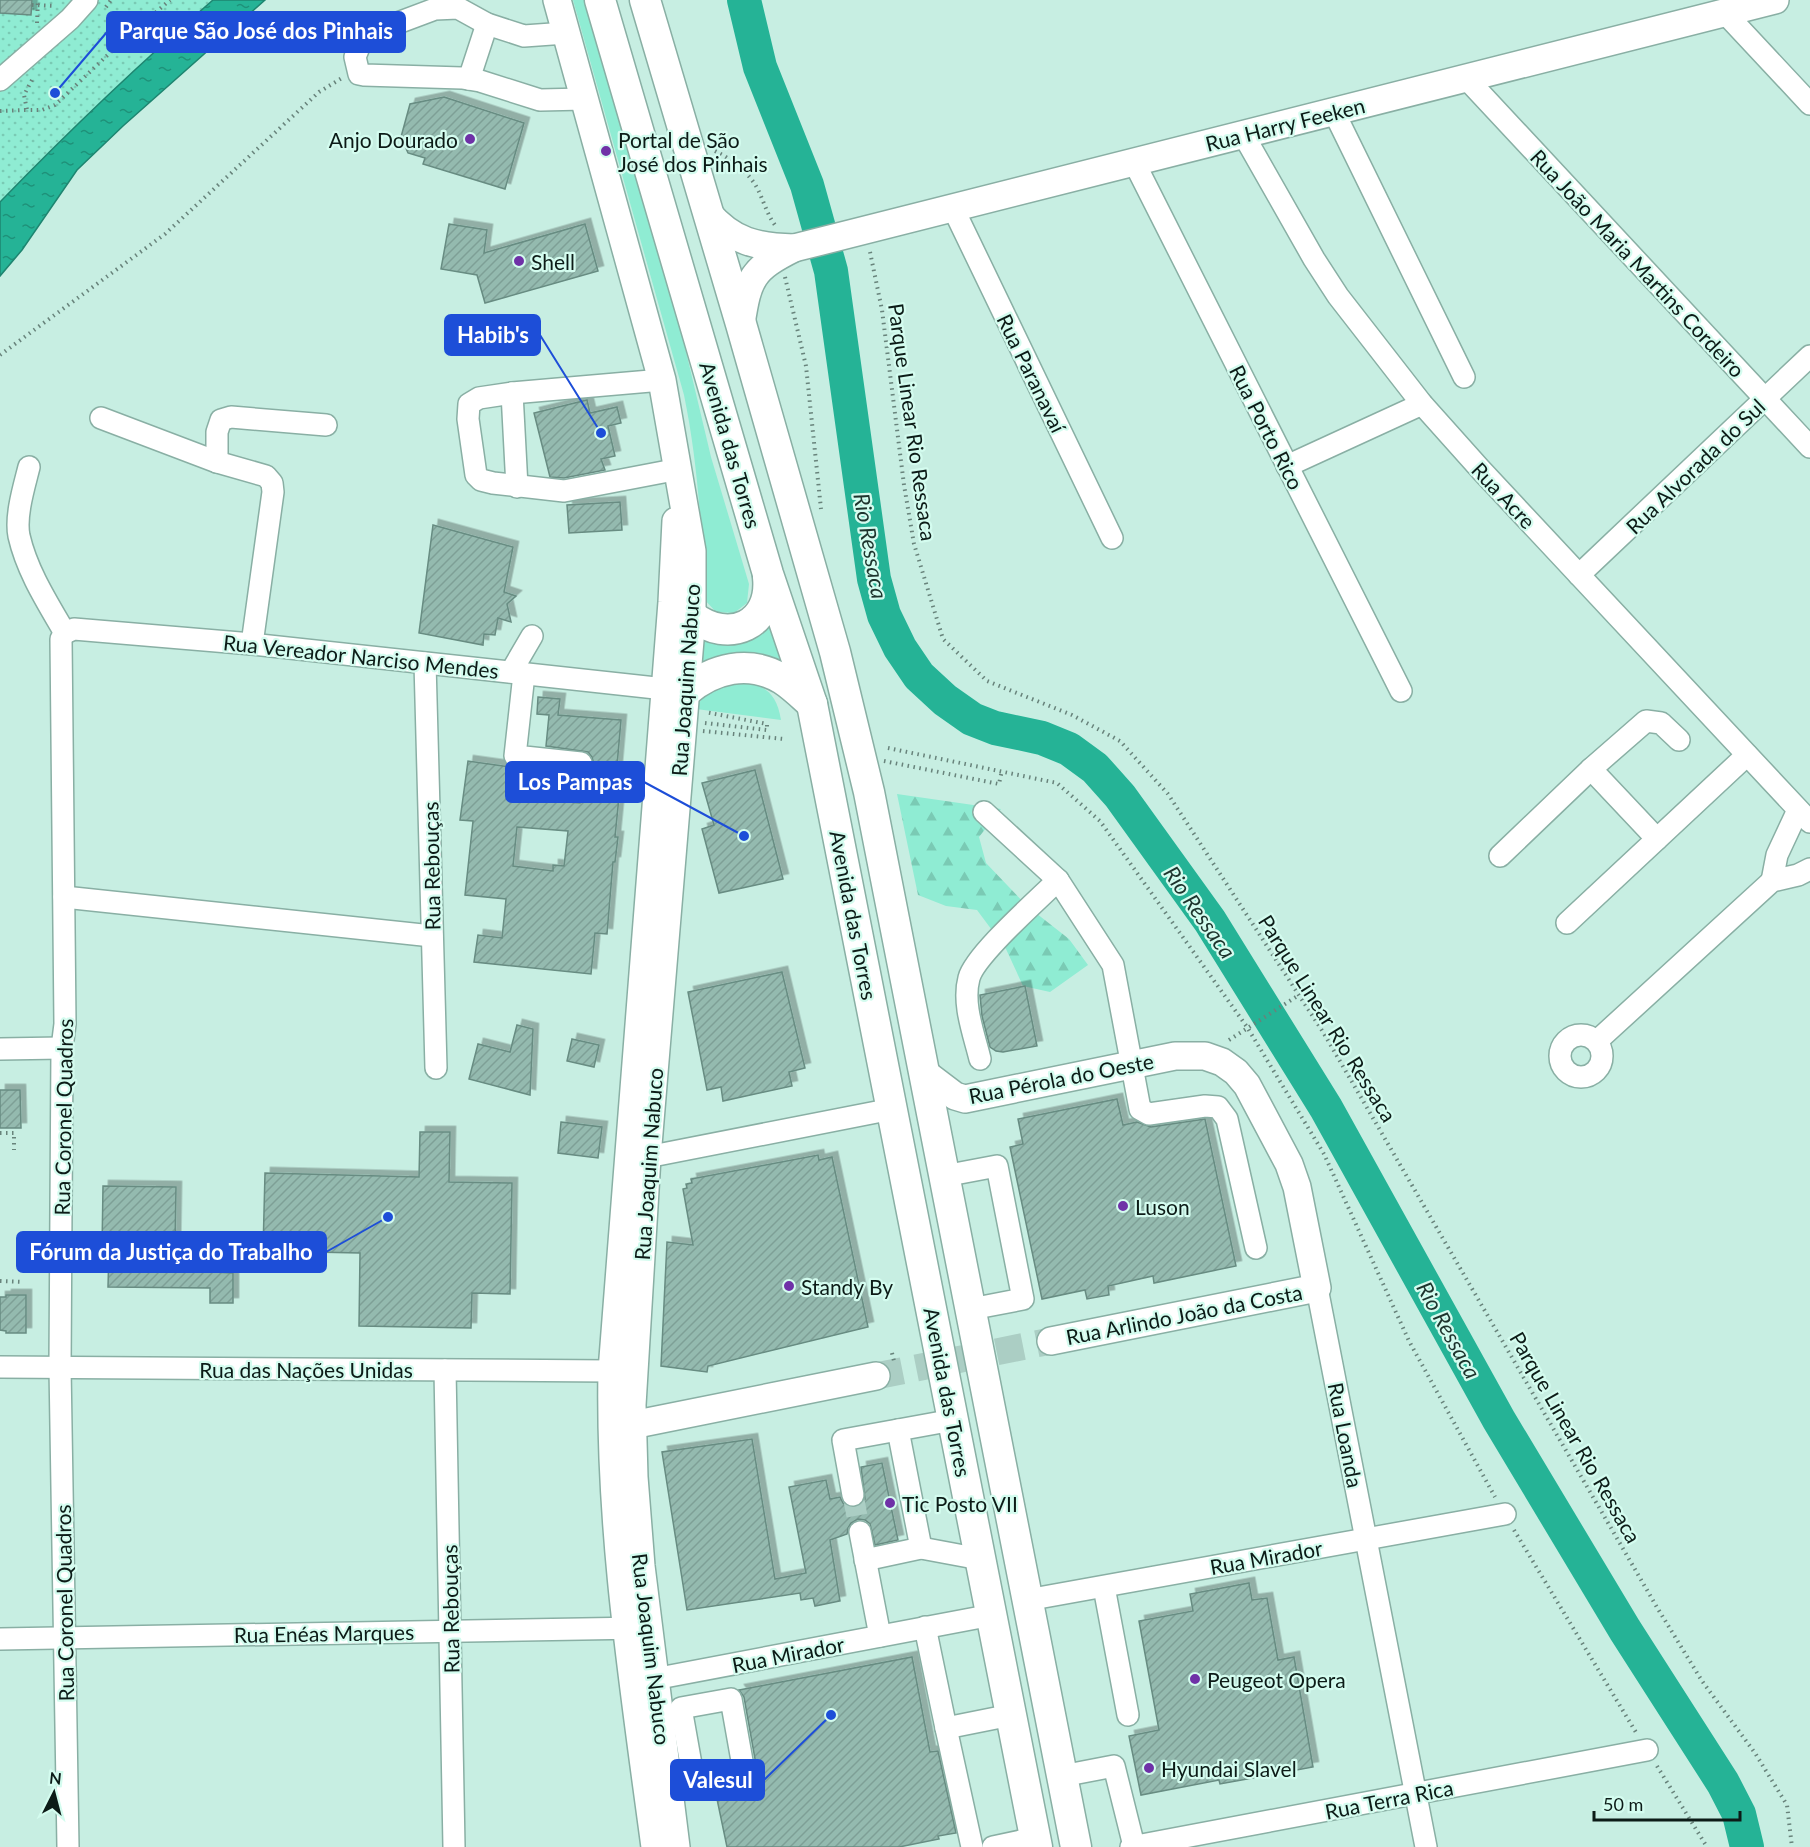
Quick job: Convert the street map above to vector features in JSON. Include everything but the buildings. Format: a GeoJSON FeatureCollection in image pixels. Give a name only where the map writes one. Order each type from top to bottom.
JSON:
{"type":"FeatureCollection","features":[{"type":"Feature","properties":{"kind":"highway","name":"Avenida das Torres"},"geometry":{"type":"LineString","coordinates":[[600,0],[768,574],[812,704],[1036,1842]]}},
{"type":"Feature","properties":{"kind":"highway","name":"Avenida das Torres"},"geometry":{"type":"LineString","coordinates":[[645,0],[741,324],[835,652],[853,724],[874,814],[926,1074],[1076,1847]]}},
{"type":"Feature","properties":{"kind":"highway"},"geometry":{"type":"LineString","coordinates":[[681,615],[718,630],[733,630],[747,625],[758,616],[766,603],[770,589],[768,574]]}},
{"type":"Feature","properties":{"kind":"highway"},"geometry":{"type":"LineString","coordinates":[[682,697],[698,681],[714,672],[731,668],[749,668],[783,679],[812,704]]}},
{"type":"Feature","properties":{"kind":"main road","name":"Rua Joaquim Nabuco"},"geometry":{"type":"LineString","coordinates":[[557,0],[662,380],[692,551],[681,615],[682,697],[647,1157],[623,1371],[612,1441],[615,1510],[637,1629],[654,1679],[682,1784],[676,1847]]}},
{"type":"Feature","properties":{"kind":"main road","name":"Rua Harry Feeken"},"geometry":{"type":"LineString","coordinates":[[708,213],[725,230],[745,241],[759,246],[789,248],[1775,0]]}},
{"type":"Feature","properties":{"kind":"main road","name":"Rua Harry Feeken"},"geometry":{"type":"LineString","coordinates":[[741,324],[749,284],[756,272],[789,248]]}},
{"type":"Feature","properties":{"kind":"main road","name":"Rua Joaquim Nabuco"},"geometry":{"type":"LineString","coordinates":[[655,1847],[637,1629],[632,1425],[623,1371],[682,697]]}},
{"type":"Feature","properties":{"kind":"main road","name":"Rua Pérola do Oeste"},"geometry":{"type":"LineString","coordinates":[[926,1074],[955,1096],[965,1099],[1175,1056],[1205,1056]]}},
{"type":"Feature","properties":{"kind":"main road","name":"Rua Loanda"},"geometry":{"type":"LineString","coordinates":[[1205,1056],[1222,1062],[1236,1072],[1247,1085],[1289,1164],[1303,1209],[1317,1288]]}},
{"type":"Feature","properties":{"kind":"main road","name":"Rua Arlindo João da Costa"},"geometry":{"type":"LineString","coordinates":[[1051,1341],[1317,1288]]}},
{"type":"Feature","properties":{"kind":"main road"},"geometry":{"type":"LineString","coordinates":[[632,1425],[876,1376]]}},
{"type":"Feature","properties":{"kind":"street"},"geometry":{"type":"LineString","coordinates":[[0,80],[70,19],[94,6]]}},
{"type":"Feature","properties":{"kind":"street"},"geometry":{"type":"LineString","coordinates":[[566,33],[524,36],[487,24],[458,8],[435,9],[372,33],[359,47],[355,57],[359,74],[364,75],[469,79],[540,100],[585,99]]}},
{"type":"Feature","properties":{"kind":"street"},"geometry":{"type":"LineString","coordinates":[[1725,13],[1810,104]]}},
{"type":"Feature","properties":{"kind":"street"},"geometry":{"type":"LineString","coordinates":[[469,79],[487,24]]}},
{"type":"Feature","properties":{"kind":"street","name":"Rua João Maria Martins Cordeiro"},"geometry":{"type":"LineString","coordinates":[[1466,78],[1810,447]]}},
{"type":"Feature","properties":{"kind":"street"},"geometry":{"type":"LineString","coordinates":[[1334,111],[1464,377]]}},
{"type":"Feature","properties":{"kind":"street","name":"Rua Acre"},"geometry":{"type":"LineString","coordinates":[[1243,134],[1332,287],[1365,333],[1422,404],[1804,816]]}},
{"type":"Feature","properties":{"kind":"street","name":"Rua Porto Rico"},"geometry":{"type":"LineString","coordinates":[[1134,162],[1401,691]]}},
{"type":"Feature","properties":{"kind":"street","name":"Rua Paranavaí"},"geometry":{"type":"LineString","coordinates":[[953,208],[1112,538]]}},
{"type":"Feature","properties":{"kind":"street","name":"Rua Alvorada do Sul"},"geometry":{"type":"LineString","coordinates":[[1579,575],[1810,356]]}},
{"type":"Feature","properties":{"kind":"street"},"geometry":{"type":"LineString","coordinates":[[662,380],[479,398],[469,404],[468,419],[476,475],[481,480],[493,483],[564,491],[679,475]]}},
{"type":"Feature","properties":{"kind":"street"},"geometry":{"type":"LineString","coordinates":[[512,393],[517,487]]}},
{"type":"Feature","properties":{"kind":"street"},"geometry":{"type":"LineString","coordinates":[[1287,466],[1422,404]]}},
{"type":"Feature","properties":{"kind":"street"},"geometry":{"type":"LineString","coordinates":[[217,462],[217,432],[221,420],[231,417],[326,424]]}},
{"type":"Feature","properties":{"kind":"street"},"geometry":{"type":"LineString","coordinates":[[101,418],[217,462],[266,476],[272,483],[273,492],[252,644]]}},
{"type":"Feature","properties":{"kind":"street"},"geometry":{"type":"LineString","coordinates":[[29,467],[20,501],[19,535],[36,583],[63,636]]}},
{"type":"Feature","properties":{"kind":"street","name":"Rua Vereador Narciso Mendes"},"geometry":{"type":"LineString","coordinates":[[63,636],[74,628],[252,644],[517,673],[682,697]]}},
{"type":"Feature","properties":{"kind":"street","name":"Rua Coronel Quadros"},"geometry":{"type":"LineString","coordinates":[[63,636],[65,1024],[62,1048],[60,1367],[68,1847]]}},
{"type":"Feature","properties":{"kind":"street"},"geometry":{"type":"LineString","coordinates":[[532,636],[517,673],[515,756],[581,763]]}},
{"type":"Feature","properties":{"kind":"street","name":"Rua Rebouças"},"geometry":{"type":"LineString","coordinates":[[425,663],[436,1068]]}},
{"type":"Feature","properties":{"kind":"street"},"geometry":{"type":"LineString","coordinates":[[1500,856],[1591,769],[1646,721],[1661,723],[1679,740]]}},
{"type":"Feature","properties":{"kind":"street"},"geometry":{"type":"LineString","coordinates":[[1567,923],[1747,755]]}},
{"type":"Feature","properties":{"kind":"street"},"geometry":{"type":"LineString","coordinates":[[1591,769],[1657,839]]}},
{"type":"Feature","properties":{"kind":"street"},"geometry":{"type":"LineString","coordinates":[[984,812],[1058,880],[1113,965],[1140,1109],[1149,1114],[1205,1106],[1218,1107],[1227,1119],[1256,1248]]}},
{"type":"Feature","properties":{"kind":"street"},"geometry":{"type":"LineString","coordinates":[[1772,881],[1777,855],[1804,816]]}},
{"type":"Feature","properties":{"kind":"street"},"geometry":{"type":"LineString","coordinates":[[1597,1041],[1772,881],[1798,875],[1810,869]]}},
{"type":"Feature","properties":{"kind":"street"},"geometry":{"type":"LineString","coordinates":[[980,1059],[967,1005],[969,978],[978,960],[1058,880]]}},
{"type":"Feature","properties":{"kind":"street"},"geometry":{"type":"LineString","coordinates":[[64,897],[432,936]]}},
{"type":"Feature","properties":{"kind":"street"},"geometry":{"type":"LineString","coordinates":[[0,1049],[62,1048]]}},
{"type":"Feature","properties":{"kind":"street"},"geometry":{"type":"LineString","coordinates":[[647,1157],[892,1109]]}},
{"type":"Feature","properties":{"kind":"street"},"geometry":{"type":"LineString","coordinates":[[944,1176],[997,1166],[1023,1299],[971,1309]]}},
{"type":"Feature","properties":{"kind":"street","name":"Rua Loanda"},"geometry":{"type":"LineString","coordinates":[[1317,1288],[1426,1847]]}},
{"type":"Feature","properties":{"kind":"street","name":"Rua das Nações Unidas"},"geometry":{"type":"LineString","coordinates":[[0,1367],[623,1371]]}},
{"type":"Feature","properties":{"kind":"street","name":"Rua Rebouças"},"geometry":{"type":"LineString","coordinates":[[445,1370],[454,1847]]}},
{"type":"Feature","properties":{"kind":"street"},"geometry":{"type":"LineString","coordinates":[[853,1495],[843,1440],[953,1420]]}},
{"type":"Feature","properties":{"kind":"street"},"geometry":{"type":"LineString","coordinates":[[898,1430],[921,1548]]}},
{"type":"Feature","properties":{"kind":"street","name":"Rua Mirador"},"geometry":{"type":"LineString","coordinates":[[1027,1600],[1505,1514]]}},
{"type":"Feature","properties":{"kind":"street"},"geometry":{"type":"LineString","coordinates":[[860,1532],[880,1636]]}},
{"type":"Feature","properties":{"kind":"street"},"geometry":{"type":"LineString","coordinates":[[865,1560],[921,1548],[980,1559]]}},
{"type":"Feature","properties":{"kind":"street"},"geometry":{"type":"LineString","coordinates":[[1104,1587],[1128,1715]]}},
{"type":"Feature","properties":{"kind":"street","name":"Rua Mirador"},"geometry":{"type":"LineString","coordinates":[[654,1679],[992,1615]]}},
{"type":"Feature","properties":{"kind":"street"},"geometry":{"type":"LineString","coordinates":[[926,1628],[972,1847]]}},
{"type":"Feature","properties":{"kind":"street","name":"Rua Enéas Marques"},"geometry":{"type":"LineString","coordinates":[[0,1639],[637,1629]]}},
{"type":"Feature","properties":{"kind":"street"},"geometry":{"type":"LineString","coordinates":[[946,1728],[1011,1715]]}},
{"type":"Feature","properties":{"kind":"street","name":"Rua Terra Rica"},"geometry":{"type":"LineString","coordinates":[[1132,1847],[1647,1750]]}},
{"type":"Feature","properties":{"kind":"street"},"geometry":{"type":"LineString","coordinates":[[1062,1776],[1114,1766],[1132,1847]]}},
{"type":"Feature","properties":{"kind":"street"},"geometry":{"type":"LineString","coordinates":[[993,1847],[1036,1842]]}},
{"type":"Feature","properties":{"kind":"path"},"geometry":{"type":"LineString","coordinates":[[94,6],[111,0]]}},
{"type":"Feature","properties":{"kind":"path"},"geometry":{"type":"LineString","coordinates":[[0,111],[42,110],[55,105],[170,0]]}},
{"type":"Feature","properties":{"kind":"path"},"geometry":{"type":"LineString","coordinates":[[0,355],[165,234],[319,92],[357,69]]}},
{"type":"Feature","properties":{"kind":"path"},"geometry":{"type":"LineString","coordinates":[[27,110],[24,95],[33,78]]}},
{"type":"Feature","properties":{"kind":"path"},"geometry":{"type":"LineString","coordinates":[[689,149],[710,148],[729,158],[755,185],[771,219],[789,248],[806,366],[822,518]]}},
{"type":"Feature","properties":{"kind":"path","name":"Parque Linear Rio Ressaca"},"geometry":{"type":"LineString","coordinates":[[868,247],[882,310],[901,464],[914,544],[943,639],[987,681],[1072,715],[1120,741],[1168,794],[1323,1032],[1658,1609],[1702,1681],[1755,1753],[1787,1805],[1792,1847]]}},
{"type":"Feature","properties":{"kind":"path"},"geometry":{"type":"LineString","coordinates":[[682,697],[767,724],[767,730],[703,723],[702,731],[784,739]]}},
{"type":"Feature","properties":{"kind":"path"},"geometry":{"type":"LineString","coordinates":[[888,748],[1057,783],[1100,821],[1247,1027],[1324,1154],[1409,1341],[1505,1514],[1707,1847]]}},
{"type":"Feature","properties":{"kind":"path"},"geometry":{"type":"LineString","coordinates":[[883,760],[999,784],[1002,770]]}},
{"type":"Feature","properties":{"kind":"path"},"geometry":{"type":"LineString","coordinates":[[1247,1027],[1299,995]]}},
{"type":"Feature","properties":{"kind":"path"},"geometry":{"type":"LineString","coordinates":[[0,1133],[14,1133],[14,1150]]}},
{"type":"Feature","properties":{"kind":"path"},"geometry":{"type":"LineString","coordinates":[[0,1281],[23,1282]]}},
{"type":"Feature","properties":{"kind":"green space"},"geometry":{"type":"Polygon","coordinates":[[[0,0],[213,0],[104,99],[0,202],[0,0]]]}},
{"type":"Feature","properties":{"kind":"green space"},"geometry":{"type":"Polygon","coordinates":[[[573,0],[584,0],[669,280],[711,457],[749,584],[747,603],[734,613],[716,612],[704,599],[693,446],[684,395],[573,0]]]}},
{"type":"Feature","properties":{"kind":"green space"},"geometry":{"type":"Polygon","coordinates":[[[772,614],[792,678],[699,671],[702,634],[747,640],[764,632],[772,614]]]}},
{"type":"Feature","properties":{"kind":"green space"},"geometry":{"type":"Polygon","coordinates":[[[735,679],[766,690],[776,701],[781,720],[696,709],[703,696],[735,679]]]}},
{"type":"Feature","properties":{"kind":"green space"},"geometry":{"type":"Polygon","coordinates":[[[897,794],[1001,809],[979,837],[986,863],[1027,906],[1069,939],[1088,965],[1050,992],[1023,986],[1006,949],[977,910],[946,906],[918,895],[897,794]]]}},
{"type":"Feature","properties":{"kind":"water"},"geometry":{"type":"Polygon","coordinates":[[[213,0],[265,0],[77,170],[22,250],[0,276],[0,202],[104,99],[213,0]]]}},
{"type":"Feature","properties":{"kind":"waterway","name":"Rio Ressaca"},"geometry":{"type":"LineString","coordinates":[[744,0],[760,67],[807,185],[831,271],[874,579],[884,615],[900,648],[919,676],[945,700],[972,719],[995,728],[1042,738],[1069,749],[1095,768],[1120,796],[1210,921],[1326,1108],[1499,1420],[1625,1630],[1723,1783],[1739,1814],[1747,1847]]}},
{"type":"Feature","properties":{"kind":"tunnel"},"geometry":{"type":"LineString","coordinates":[[876,1376],[1051,1341]]}},
{"type":"Feature","properties":{"kind":"tunnel"},"geometry":{"type":"LineString","coordinates":[[853,1495],[860,1532]]}},
{"type":"Feature","properties":{"kind":"place","name":"Parque São José dos Pinhais"},"geometry":{"type":"Point","coordinates":[55,93]}},
{"type":"Feature","properties":{"kind":"place","name":"Anjo Dourado"},"geometry":{"type":"Point","coordinates":[470,139]}},
{"type":"Feature","properties":{"kind":"place","name":"Portal de São José dos Pinhais"},"geometry":{"type":"Point","coordinates":[606,151]}},
{"type":"Feature","properties":{"kind":"place","name":"Shell"},"geometry":{"type":"Point","coordinates":[519,261]}},
{"type":"Feature","properties":{"kind":"place","name":"Habib's"},"geometry":{"type":"Point","coordinates":[601,433]}},
{"type":"Feature","properties":{"kind":"place","name":"Los Pampas"},"geometry":{"type":"Point","coordinates":[744,836]}},
{"type":"Feature","properties":{"kind":"place","name":"Luson"},"geometry":{"type":"Point","coordinates":[1123,1206]}},
{"type":"Feature","properties":{"kind":"place","name":"Fórum da Justiça do Trabalho"},"geometry":{"type":"Point","coordinates":[388,1217]}},
{"type":"Feature","properties":{"kind":"place","name":"Standy By"},"geometry":{"type":"Point","coordinates":[789,1286]}},
{"type":"Feature","properties":{"kind":"place","name":"Tic Posto VII"},"geometry":{"type":"Point","coordinates":[890,1503]}},
{"type":"Feature","properties":{"kind":"place","name":"Peugeot Opera"},"geometry":{"type":"Point","coordinates":[1195,1679]}},
{"type":"Feature","properties":{"kind":"place","name":"Valesul"},"geometry":{"type":"Point","coordinates":[831,1715]}},
{"type":"Feature","properties":{"kind":"place","name":"Hyundai Slavel"},"geometry":{"type":"Point","coordinates":[1149,1768]}}]}
